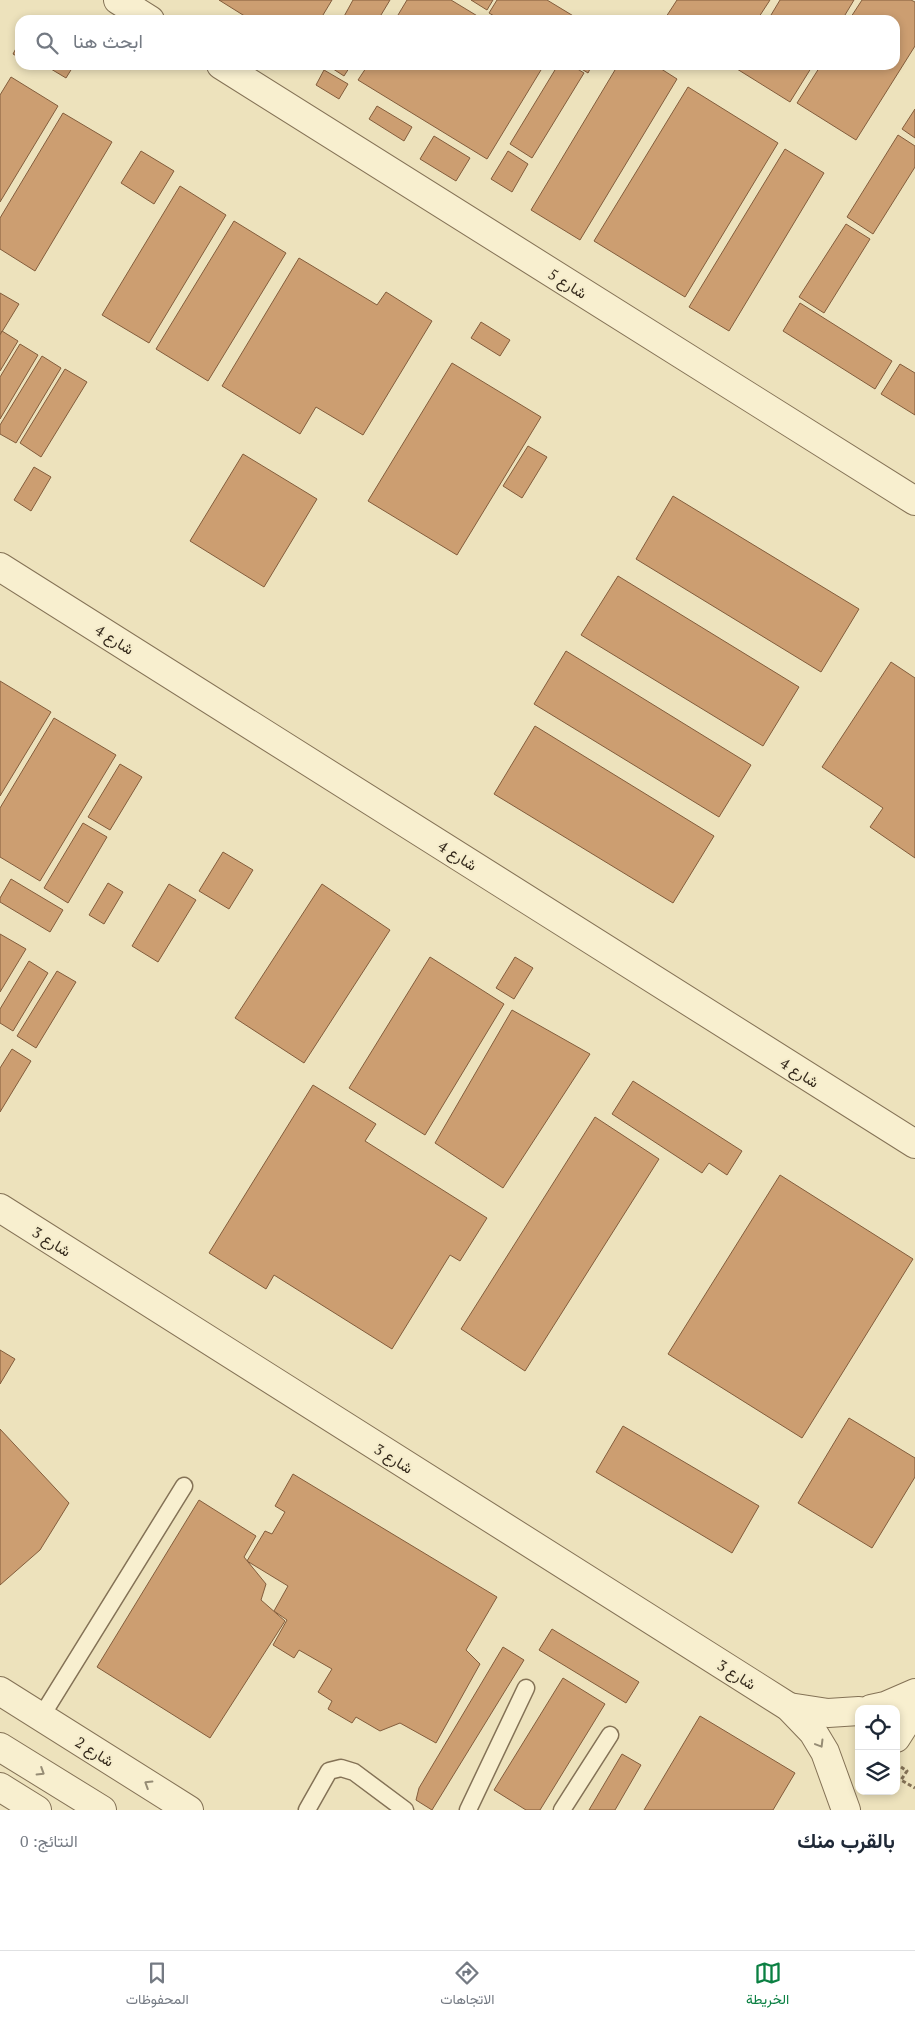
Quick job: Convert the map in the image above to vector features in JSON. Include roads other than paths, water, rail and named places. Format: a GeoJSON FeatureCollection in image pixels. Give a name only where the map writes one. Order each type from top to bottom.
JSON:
{"type":"FeatureCollection","features":[{"type":"Feature","properties":{"kind":"street"},"geometry":{"type":"LineString","coordinates":[[118,0],[142,15]]}},
{"type":"Feature","properties":{"kind":"street","name":"شارع 5"},"geometry":{"type":"LineString","coordinates":[[229,70],[915,501]]}},
{"type":"Feature","properties":{"kind":"street","name":"شارع 4"},"geometry":{"type":"LineString","coordinates":[[0,567],[915,1144]]}},
{"type":"Feature","properties":{"kind":"street","name":"شارع 3"},"geometry":{"type":"LineString","coordinates":[[0,1208],[789,1707],[813,1732],[825,1752],[846,1810]]}},
{"type":"Feature","properties":{"kind":"street","name":"شارع 2"},"geometry":{"type":"LineString","coordinates":[[0,1691],[189,1810]]}},
{"type":"Feature","properties":{"kind":"street"},"geometry":{"type":"LineString","coordinates":[[887,1705],[915,1692]]}},
{"type":"Feature","properties":{"kind":"street","name":"شارع 3"},"geometry":{"type":"LineString","coordinates":[[789,1707],[828,1713],[855,1711]]}},
{"type":"Feature","properties":{"kind":"street"},"geometry":{"type":"LineString","coordinates":[[900,1732],[915,1708]]}},
{"type":"Feature","properties":{"kind":"street"},"geometry":{"type":"LineString","coordinates":[[0,1747],[102,1810]]}},
{"type":"Feature","properties":{"kind":"street"},"geometry":{"type":"LineString","coordinates":[[0,1787],[37,1810]]}},
{"type":"Feature","properties":{"kind":"street"},"geometry":{"type":"LineString","coordinates":[[851,1810],[860,1795]]}},
{"type":"Feature","properties":{"kind":"lane"},"geometry":{"type":"LineString","coordinates":[[41,1717],[184,1486]]}},
{"type":"Feature","properties":{"kind":"lane"},"geometry":{"type":"LineString","coordinates":[[468,1810],[526,1688]]}},
{"type":"Feature","properties":{"kind":"lane"},"geometry":{"type":"LineString","coordinates":[[562,1810],[610,1735]]}},
{"type":"Feature","properties":{"kind":"lane"},"geometry":{"type":"LineString","coordinates":[[307,1810],[330,1771],[341,1768],[354,1772],[405,1810]]}}]}
